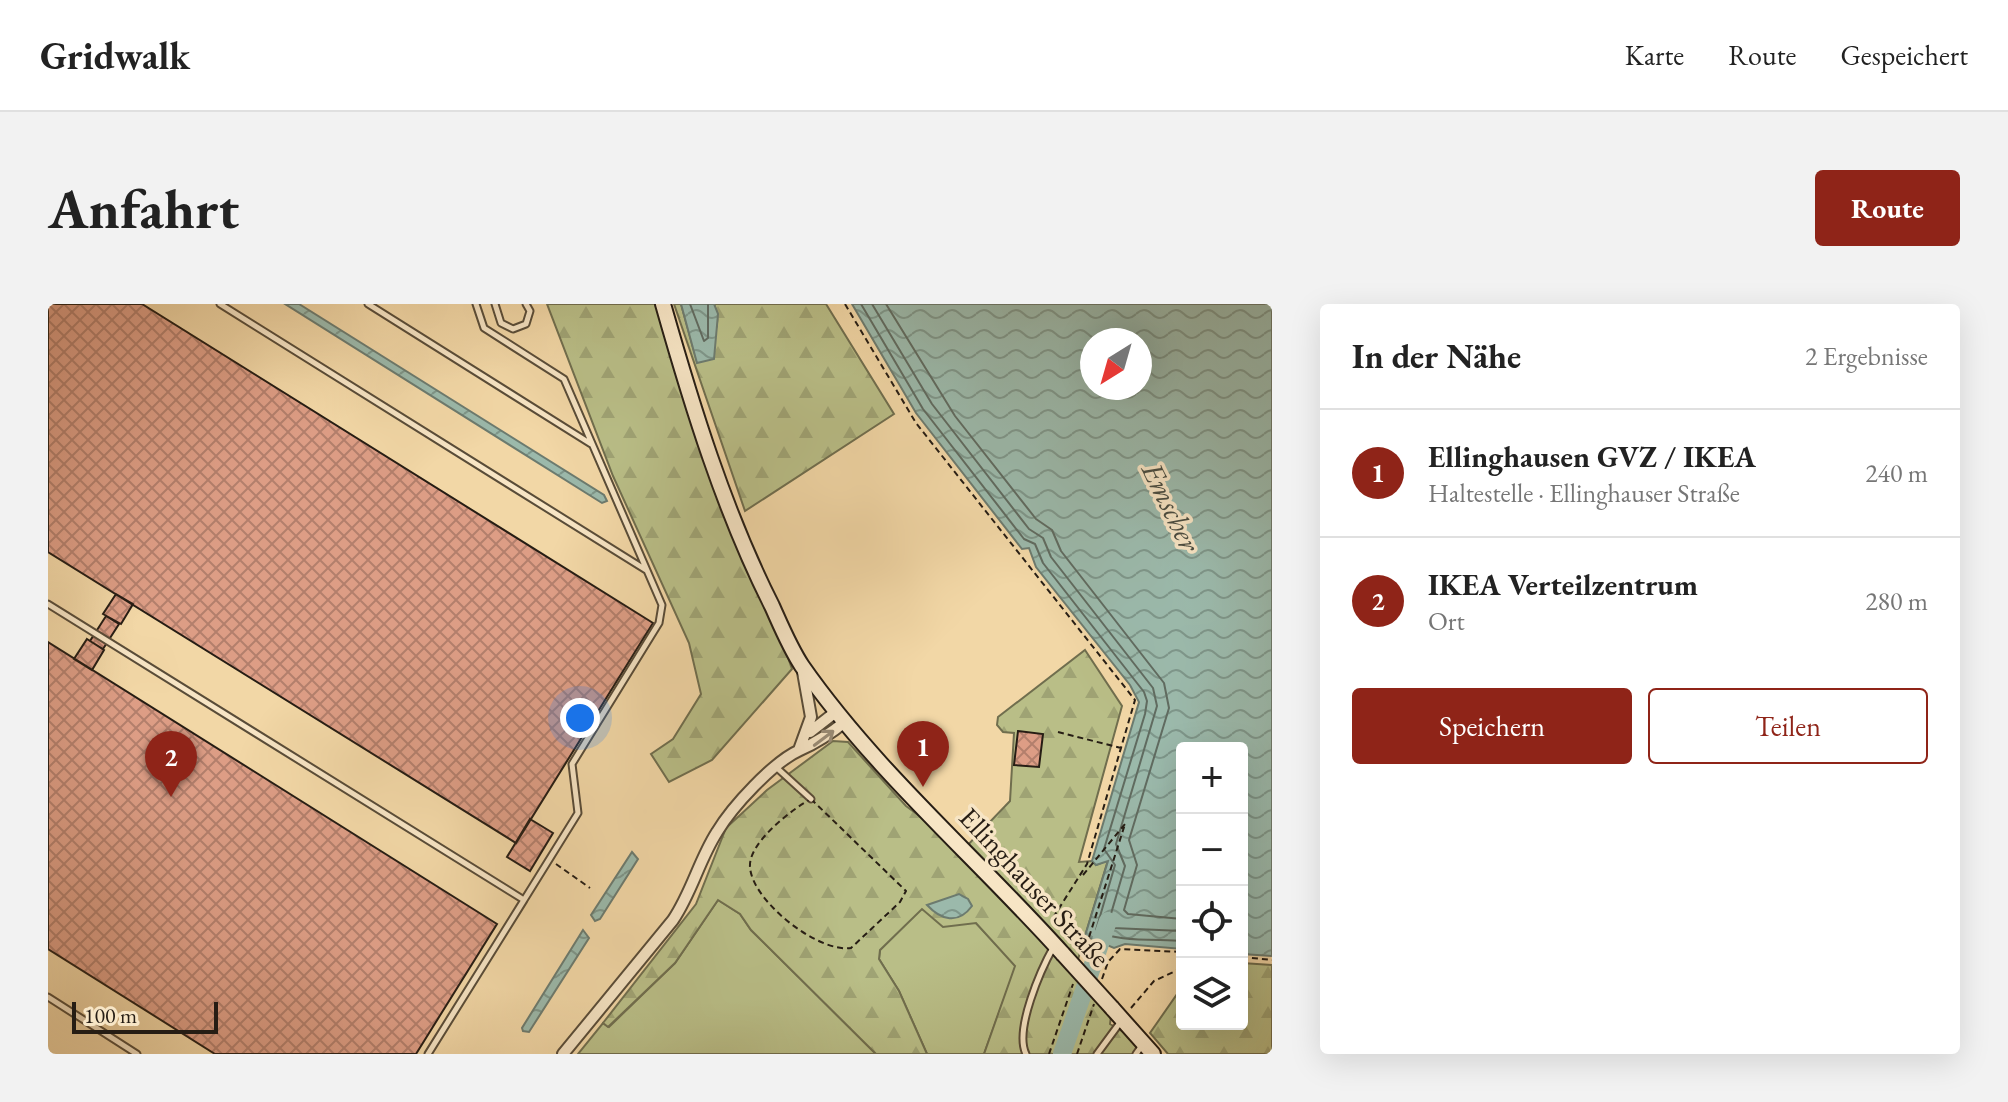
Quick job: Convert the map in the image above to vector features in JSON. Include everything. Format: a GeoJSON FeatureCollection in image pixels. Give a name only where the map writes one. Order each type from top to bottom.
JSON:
{"type":"FeatureCollection","features":[{"type":"Feature","properties":{"kind":"main road","name":"Ellinghauser Straße"},"geometry":{"type":"LineString","coordinates":[[663,304],[729,506],[758,577],[801,665],[842,716],[1117,1014],[1144,1051]]}},
{"type":"Feature","properties":{"kind":"street","name":"Ellinghauser Straße"},"geometry":{"type":"LineString","coordinates":[[799,750],[811,724],[812,706],[801,665]]}},
{"type":"Feature","properties":{"kind":"street","name":"Ellinghauser Straße"},"geometry":{"type":"LineString","coordinates":[[805,736],[842,716]]}},
{"type":"Feature","properties":{"kind":"street","name":"Ellinghauser Straße"},"geometry":{"type":"LineString","coordinates":[[563,1054],[673,920],[686,901],[716,833],[743,798],[799,750],[812,747],[842,716]]}},
{"type":"Feature","properties":{"kind":"lane"},"geometry":{"type":"LineString","coordinates":[[220,304],[647,571]]}},
{"type":"Feature","properties":{"kind":"lane"},"geometry":{"type":"LineString","coordinates":[[368,304],[592,445]]}},
{"type":"Feature","properties":{"kind":"lane"},"geometry":{"type":"LineString","coordinates":[[428,1054],[578,813],[572,764],[659,623],[662,605],[564,379],[484,328],[476,304]]}},
{"type":"Feature","properties":{"kind":"lane"},"geometry":{"type":"LineString","coordinates":[[495,304],[501,323],[513,329],[526,324],[530,311],[526,304]]}},
{"type":"Feature","properties":{"kind":"lane"},"geometry":{"type":"LineString","coordinates":[[48,604],[524,900]]}},
{"type":"Feature","properties":{"kind":"lane"},"geometry":{"type":"LineString","coordinates":[[777,768],[811,799]]}},
{"type":"Feature","properties":{"kind":"lane"},"geometry":{"type":"LineString","coordinates":[[1026,1054],[1021,1034],[1044,963],[1059,950]]}},
{"type":"Feature","properties":{"kind":"lane"},"geometry":{"type":"LineString","coordinates":[[48,997],[137,1054]]}},
{"type":"Feature","properties":{"kind":"lane"},"geometry":{"type":"LineString","coordinates":[[1097,1054],[1117,1014]]}},
{"type":"Feature","properties":{"kind":"lane"},"geometry":{"type":"LineString","coordinates":[[117,1054],[123,1045]]}},
{"type":"Feature","properties":{"kind":"path"},"geometry":{"type":"LineString","coordinates":[[845,304],[916,423],[1132,694],[1133,711],[1082,877]]}},
{"type":"Feature","properties":{"kind":"path"},"geometry":{"type":"LineString","coordinates":[[1058,732],[1122,748]]}},
{"type":"Feature","properties":{"kind":"path"},"geometry":{"type":"LineString","coordinates":[[811,799],[906,891],[900,902],[851,948],[832,948],[809,937],[765,899],[750,867],[753,853],[764,839],[789,813],[811,799]]}},
{"type":"Feature","properties":{"kind":"path"},"geometry":{"type":"LineString","coordinates":[[1042,932],[1125,824],[1083,955]]}},
{"type":"Feature","properties":{"kind":"path"},"geometry":{"type":"LineString","coordinates":[[555,863],[590,888]]}},
{"type":"Feature","properties":{"kind":"path"},"geometry":{"type":"LineString","coordinates":[[1112,954],[1127,947],[1176,951]]}},
{"type":"Feature","properties":{"kind":"path"},"geometry":{"type":"LineString","coordinates":[[1248,958],[1272,960]]}},
{"type":"Feature","properties":{"kind":"path"},"geometry":{"type":"LineString","coordinates":[[1117,1014],[1163,975],[1176,970]]}},
{"type":"Feature","properties":{"kind":"path"},"geometry":{"type":"LineString","coordinates":[[1049,1054],[1073,983]]}},
{"type":"Feature","properties":{"kind":"green space"},"geometry":{"type":"Polygon","coordinates":[[[547,304],[663,304],[792,669],[712,760],[669,782],[651,754],[673,739],[701,694],[689,643],[613,476],[547,304]]]}},
{"type":"Feature","properties":{"kind":"green space"},"geometry":{"type":"Polygon","coordinates":[[[674,304],[681,304],[697,362],[716,327],[714,304],[826,304],[894,414],[745,511],[674,304]]]}},
{"type":"Feature","properties":{"kind":"green space"},"geometry":{"type":"Polygon","coordinates":[[[1085,650],[1122,706],[1079,862],[1092,861],[1096,865],[1108,860],[1073,976],[1112,1008],[1110,1024],[1144,1044],[1153,1054],[984,1054],[1015,966],[976,923],[943,927],[922,909],[880,950],[879,959],[899,991],[927,1054],[876,1054],[751,930],[740,914],[718,900],[675,963],[608,1027],[603,1023],[696,904],[726,828],[767,790],[833,741],[848,742],[906,806],[964,849],[1010,801],[1014,733],[1003,732],[997,725],[998,717],[1085,650]]]}},
{"type":"Feature","properties":{"kind":"green space"},"geometry":{"type":"Polygon","coordinates":[[[718,900],[740,914],[751,930],[876,1054],[578,1054],[603,1023],[609,1027],[675,963],[718,900]]]}},
{"type":"Feature","properties":{"kind":"green space"},"geometry":{"type":"Polygon","coordinates":[[[921,909],[976,923],[1016,966],[984,1054],[927,1054],[899,991],[879,959],[880,950],[921,909]]]}},
{"type":"Feature","properties":{"kind":"green space"},"geometry":{"type":"Polygon","coordinates":[[[1248,963],[1272,965],[1272,1054],[1168,1054],[1150,1033],[1176,996],[1176,1030],[1248,1030],[1248,963]]]}},
{"type":"Feature","properties":{"kind":"water"},"geometry":{"type":"Polygon","coordinates":[[[285,304],[299,304],[604,495],[607,501],[602,503],[285,304]]]}},
{"type":"Feature","properties":{"kind":"water"},"geometry":{"type":"Polygon","coordinates":[[[681,304],[714,304],[718,314],[714,359],[697,363],[681,304]]]}},
{"type":"Feature","properties":{"kind":"water"},"geometry":{"type":"Polygon","coordinates":[[[852,304],[1272,304],[1272,956],[1248,954],[1248,742],[1176,742],[1176,948],[1125,944],[1114,948],[1085,936],[1108,861],[1096,865],[1092,861],[1139,702],[1130,685],[1036,567],[1029,548],[1022,549],[916,413],[852,304]]]}},
{"type":"Feature","properties":{"kind":"water"},"geometry":{"type":"Polygon","coordinates":[[[632,852],[638,859],[600,919],[595,921],[591,915],[632,852]]]}},
{"type":"Feature","properties":{"kind":"water"},"geometry":{"type":"Polygon","coordinates":[[[959,894],[968,899],[972,906],[961,916],[944,917],[927,905],[959,894]]]}},
{"type":"Feature","properties":{"kind":"water"},"geometry":{"type":"Polygon","coordinates":[[[583,930],[589,938],[529,1032],[523,1031],[522,1028],[583,930]]]}},
{"type":"Feature","properties":{"kind":"building"},"geometry":{"type":"Polygon","coordinates":[[[48,304],[142,304],[653,623],[516,843],[48,552],[48,304]]]}},
{"type":"Feature","properties":{"kind":"building"},"geometry":{"type":"Polygon","coordinates":[[[116,594],[133,604],[121,624],[103,614],[116,594]]]}},
{"type":"Feature","properties":{"kind":"building"},"geometry":{"type":"Polygon","coordinates":[[[106,616],[119,624],[103,649],[90,641],[106,616]]]}},
{"type":"Feature","properties":{"kind":"building"},"geometry":{"type":"Polygon","coordinates":[[[87,639],[104,650],[92,670],[74,659],[87,639]]]}},
{"type":"Feature","properties":{"kind":"building"},"geometry":{"type":"Polygon","coordinates":[[[48,642],[497,924],[416,1054],[215,1054],[48,949],[48,642]]]}},
{"type":"Feature","properties":{"kind":"building"},"geometry":{"type":"Polygon","coordinates":[[[1018,731],[1043,734],[1039,767],[1014,765],[1018,731]]]}},
{"type":"Feature","properties":{"kind":"building"},"geometry":{"type":"Polygon","coordinates":[[[530,819],[553,833],[530,871],[507,857],[530,819]]]}},
{"type":"Feature","properties":{"kind":"waterway","name":"Emscher"},"geometry":{"type":"LineString","coordinates":[[1062,1054],[1108,921]]}},
{"type":"Feature","properties":{"kind":"place","name":"Ellinghausen GVZ / IKEA"},"geometry":{"type":"Point","coordinates":[923,787]}},
{"type":"Feature","properties":{"kind":"place","name":"IKEA Verteilzentrum"},"geometry":{"type":"Point","coordinates":[171,797]}}]}
